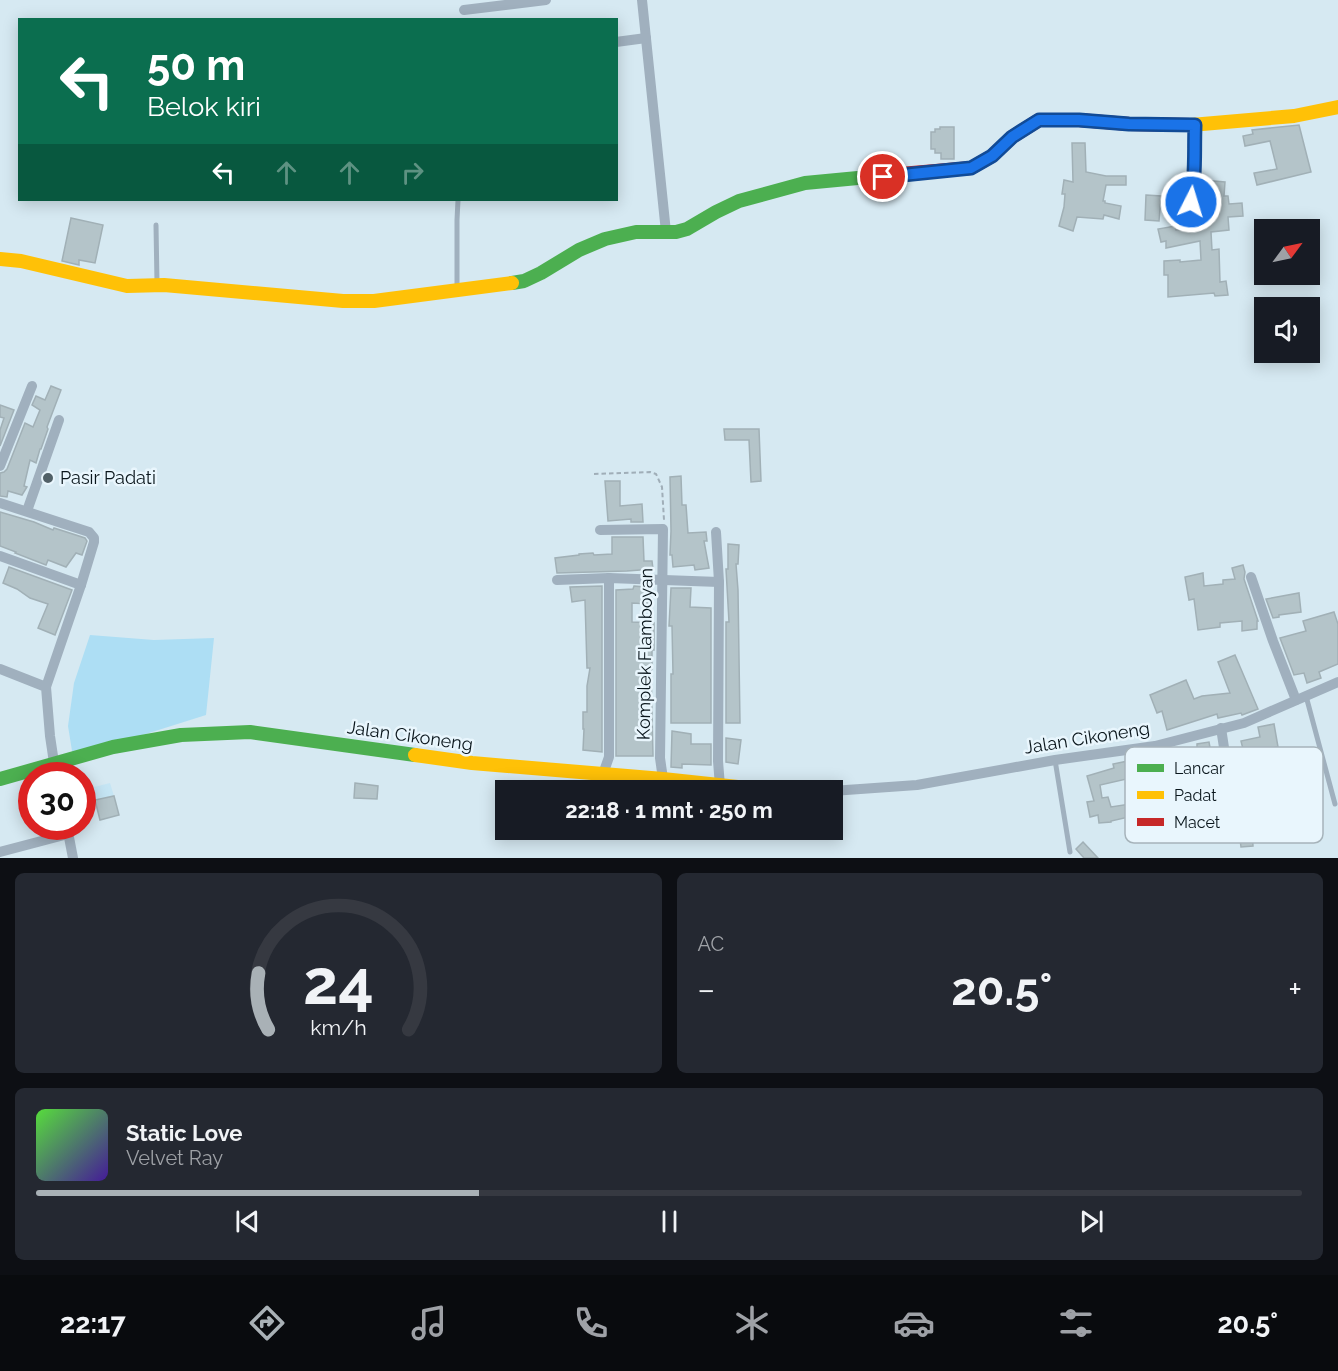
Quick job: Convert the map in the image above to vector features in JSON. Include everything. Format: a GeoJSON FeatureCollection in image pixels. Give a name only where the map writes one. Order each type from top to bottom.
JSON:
{"type":"FeatureCollection","features":[{"type":"Feature","properties":{"kind":"street"},"geometry":{"type":"LineString","coordinates":[[464,10],[546,0]]}},
{"type":"Feature","properties":{"kind":"street"},"geometry":{"type":"LineString","coordinates":[[642,0],[666,232]]}},
{"type":"Feature","properties":{"kind":"street"},"geometry":{"type":"LineString","coordinates":[[618,42],[646,38]]}},
{"type":"Feature","properties":{"kind":"street"},"geometry":{"type":"LineString","coordinates":[[0,259],[21,261],[127,286],[157,284],[343,301],[374,301],[524,281],[579,250],[604,239],[636,232],[676,232],[687,229],[739,201],[806,183],[971,168],[992,156],[1012,137],[1039,120],[1195,125],[1294,116],[1338,107]]}},
{"type":"Feature","properties":{"kind":"street"},"geometry":{"type":"LineString","coordinates":[[1189,212],[1194,186],[1195,125]]}},
{"type":"Feature","properties":{"kind":"street"},"geometry":{"type":"LineString","coordinates":[[0,466],[32,386]]}},
{"type":"Feature","properties":{"kind":"street"},"geometry":{"type":"LineString","coordinates":[[27,511],[59,420]]}},
{"type":"Feature","properties":{"kind":"street"},"geometry":{"type":"LineString","coordinates":[[0,503],[89,532],[94,538],[81,585],[46,687],[53,762]]}},
{"type":"Feature","properties":{"kind":"street"},"geometry":{"type":"LineString","coordinates":[[600,530],[663,529]]}},
{"type":"Feature","properties":{"kind":"street","name":"Komplek Flamboyan"},"geometry":{"type":"LineString","coordinates":[[663,529],[660,758],[663,779]]}},
{"type":"Feature","properties":{"kind":"street"},"geometry":{"type":"LineString","coordinates":[[716,532],[719,582],[720,780]]}},
{"type":"Feature","properties":{"kind":"street"},"geometry":{"type":"LineString","coordinates":[[0,556],[81,585]]}},
{"type":"Feature","properties":{"kind":"street"},"geometry":{"type":"LineString","coordinates":[[1251,576],[1273,641],[1301,698]]}},
{"type":"Feature","properties":{"kind":"street"},"geometry":{"type":"LineString","coordinates":[[603,774],[609,757],[609,578]]}},
{"type":"Feature","properties":{"kind":"street"},"geometry":{"type":"LineString","coordinates":[[557,580],[609,578],[719,582]]}},
{"type":"Feature","properties":{"kind":"street"},"geometry":{"type":"LineString","coordinates":[[0,669],[46,687]]}},
{"type":"Feature","properties":{"kind":"street","name":"Jalan Cikoneng"},"geometry":{"type":"LineString","coordinates":[[1148,747],[1244,723],[1338,682]]}},
{"type":"Feature","properties":{"kind":"street"},"geometry":{"type":"LineString","coordinates":[[1221,728],[1224,747]]}},
{"type":"Feature","properties":{"kind":"street","name":"Jalan Cikoneng"},"geometry":{"type":"LineString","coordinates":[[75,762],[113,747],[181,735],[250,732],[472,763],[671,780]]}},
{"type":"Feature","properties":{"kind":"street","name":"Jalan Cikoneng"},"geometry":{"type":"LineString","coordinates":[[843,790],[917,785],[1055,760],[1125,750]]}},
{"type":"Feature","properties":{"kind":"street","name":"Jalan Cikoneng"},"geometry":{"type":"LineString","coordinates":[[0,779],[18,776]]}},
{"type":"Feature","properties":{"kind":"street"},"geometry":{"type":"LineString","coordinates":[[0,852],[37,840]]}},
{"type":"Feature","properties":{"kind":"street"},"geometry":{"type":"LineString","coordinates":[[69,840],[73,858]]}},
{"type":"Feature","properties":{"kind":"lane"},"geometry":{"type":"LineString","coordinates":[[457,290],[458,201]]}},
{"type":"Feature","properties":{"kind":"lane"},"geometry":{"type":"LineString","coordinates":[[156,225],[157,284]]}},
{"type":"Feature","properties":{"kind":"lane"},"geometry":{"type":"LineString","coordinates":[[1301,698],[1317,747]]}},
{"type":"Feature","properties":{"kind":"lane"},"geometry":{"type":"LineString","coordinates":[[1055,760],[1070,852]]}},
{"type":"Feature","properties":{"kind":"lane"},"geometry":{"type":"LineString","coordinates":[[1323,767],[1335,804]]}},
{"type":"Feature","properties":{"kind":"path"},"geometry":{"type":"LineString","coordinates":[[594,474],[650,471],[656,474],[662,487],[663,529]]}},
{"type":"Feature","properties":{"kind":"shaded area"},"geometry":{"type":"Polygon","coordinates":[[[90,635],[154,640],[214,638],[206,715],[73,757],[68,726],[74,683],[90,635]]]}},
{"type":"Feature","properties":{"kind":"shaded area"},"geometry":{"type":"Polygon","coordinates":[[[110,783],[114,796],[96,801],[96,786],[110,783]]]}},
{"type":"Feature","properties":{"kind":"building"},"geometry":{"type":"Polygon","coordinates":[[[1299,125],[1311,172],[1257,185],[1254,173],[1277,169],[1270,141],[1245,146],[1243,136],[1253,134],[1252,130],[1299,125]]]}},
{"type":"Feature","properties":{"kind":"building"},"geometry":{"type":"Polygon","coordinates":[[[940,127],[954,127],[954,159],[941,159],[941,153],[935,153],[935,149],[931,149],[931,132],[935,132],[935,129],[940,129],[940,127]]]}},
{"type":"Feature","properties":{"kind":"building"},"geometry":{"type":"Polygon","coordinates":[[[1072,143],[1085,143],[1086,172],[1106,176],[1126,176],[1126,185],[1106,185],[1103,201],[1121,206],[1119,219],[1104,215],[1103,219],[1077,217],[1073,231],[1059,226],[1064,207],[1065,194],[1062,194],[1064,180],[1073,182],[1072,143]]]}},
{"type":"Feature","properties":{"kind":"building"},"geometry":{"type":"Polygon","coordinates":[[[1202,180],[1225,182],[1224,196],[1228,196],[1229,204],[1242,203],[1243,216],[1228,217],[1229,230],[1211,232],[1212,250],[1219,249],[1220,282],[1226,281],[1228,295],[1215,296],[1214,293],[1168,297],[1168,275],[1164,275],[1164,261],[1201,260],[1200,241],[1166,248],[1166,241],[1161,242],[1158,229],[1175,226],[1176,230],[1194,226],[1196,212],[1200,212],[1199,198],[1202,180]]]}},
{"type":"Feature","properties":{"kind":"building"},"geometry":{"type":"Polygon","coordinates":[[[1146,195],[1161,196],[1159,221],[1145,220],[1146,195]]]}},
{"type":"Feature","properties":{"kind":"building"},"geometry":{"type":"Polygon","coordinates":[[[71,218],[103,225],[95,263],[79,260],[79,265],[62,261],[71,218]]]}},
{"type":"Feature","properties":{"kind":"building"},"geometry":{"type":"Polygon","coordinates":[[[51,386],[61,390],[36,463],[30,460],[24,486],[27,487],[22,495],[8,491],[7,497],[0,496],[0,473],[7,469],[25,423],[33,427],[40,410],[32,405],[36,396],[45,400],[51,386]]]}},
{"type":"Feature","properties":{"kind":"building"},"geometry":{"type":"Polygon","coordinates":[[[0,405],[14,410],[0,446],[0,430],[4,418],[0,417],[0,405]]]}},
{"type":"Feature","properties":{"kind":"building"},"geometry":{"type":"Polygon","coordinates":[[[724,429],[759,429],[761,481],[751,482],[749,440],[725,440],[724,429]]]}},
{"type":"Feature","properties":{"kind":"building"},"geometry":{"type":"Polygon","coordinates":[[[681,476],[682,505],[686,505],[688,533],[706,532],[707,541],[704,541],[709,568],[695,570],[694,565],[673,567],[672,555],[670,555],[670,477],[681,476]]]}},
{"type":"Feature","properties":{"kind":"building"},"geometry":{"type":"Polygon","coordinates":[[[605,481],[620,481],[620,506],[642,504],[643,522],[631,522],[631,519],[608,521],[605,481]]]}},
{"type":"Feature","properties":{"kind":"building"},"geometry":{"type":"Polygon","coordinates":[[[0,512],[85,538],[87,541],[82,555],[76,553],[66,567],[48,560],[46,565],[0,546],[0,512]]]}},
{"type":"Feature","properties":{"kind":"building"},"geometry":{"type":"Polygon","coordinates":[[[612,537],[643,537],[644,561],[652,561],[653,569],[557,573],[555,558],[593,553],[594,555],[612,554],[612,537]]]}},
{"type":"Feature","properties":{"kind":"building"},"geometry":{"type":"Polygon","coordinates":[[[728,544],[739,545],[738,564],[736,564],[740,723],[726,723],[726,622],[729,622],[726,569],[728,569],[728,544]]]}},
{"type":"Feature","properties":{"kind":"building"},"geometry":{"type":"Polygon","coordinates":[[[1243,565],[1244,579],[1258,621],[1257,629],[1242,631],[1242,621],[1220,623],[1220,627],[1198,630],[1194,599],[1189,600],[1185,577],[1203,573],[1204,586],[1223,584],[1223,580],[1235,579],[1232,568],[1243,565]]]}},
{"type":"Feature","properties":{"kind":"building"},"geometry":{"type":"Polygon","coordinates":[[[9,567],[72,590],[55,635],[38,628],[48,604],[30,598],[3,583],[9,567]]]}},
{"type":"Feature","properties":{"kind":"building"},"geometry":{"type":"Polygon","coordinates":[[[602,586],[602,752],[583,750],[583,712],[587,712],[590,668],[587,668],[585,600],[572,602],[570,587],[602,586]]]}},
{"type":"Feature","properties":{"kind":"building"},"geometry":{"type":"Polygon","coordinates":[[[634,586],[645,587],[645,593],[650,593],[650,604],[632,603],[632,622],[654,623],[651,669],[653,756],[616,756],[616,590],[633,589],[634,586]]]}},
{"type":"Feature","properties":{"kind":"building"},"geometry":{"type":"Polygon","coordinates":[[[671,588],[691,588],[690,607],[711,608],[711,723],[671,723],[671,674],[673,674],[672,626],[669,626],[671,588]]]}},
{"type":"Feature","properties":{"kind":"building"},"geometry":{"type":"Polygon","coordinates":[[[1299,593],[1301,612],[1273,618],[1266,599],[1299,593]]]}},
{"type":"Feature","properties":{"kind":"building"},"geometry":{"type":"Polygon","coordinates":[[[1334,612],[1338,624],[1338,664],[1319,672],[1321,678],[1307,683],[1304,673],[1294,675],[1280,638],[1306,631],[1303,621],[1334,612]]]}},
{"type":"Feature","properties":{"kind":"building"},"geometry":{"type":"Polygon","coordinates":[[[1235,655],[1258,709],[1242,715],[1241,713],[1218,718],[1217,714],[1167,730],[1162,711],[1157,713],[1150,695],[1186,680],[1194,699],[1230,693],[1218,662],[1235,655]]]}},
{"type":"Feature","properties":{"kind":"building"},"geometry":{"type":"Polygon","coordinates":[[[1274,724],[1278,747],[1242,747],[1241,741],[1260,737],[1258,727],[1274,724]]]}},
{"type":"Feature","properties":{"kind":"building"},"geometry":{"type":"Polygon","coordinates":[[[672,731],[691,734],[691,744],[711,744],[711,765],[682,764],[682,768],[671,767],[672,731]]]}},
{"type":"Feature","properties":{"kind":"building"},"geometry":{"type":"Polygon","coordinates":[[[726,738],[741,740],[738,764],[726,762],[726,738]]]}},
{"type":"Feature","properties":{"kind":"building"},"geometry":{"type":"Polygon","coordinates":[[[1209,742],[1210,747],[1197,747],[1197,744],[1209,742]]]}},
{"type":"Feature","properties":{"kind":"building"},"geometry":{"type":"Polygon","coordinates":[[[1125,762],[1125,779],[1100,785],[1102,798],[1108,797],[1111,807],[1125,805],[1125,818],[1099,823],[1098,815],[1090,817],[1087,802],[1094,801],[1087,776],[1114,768],[1113,764],[1125,762]]]}},
{"type":"Feature","properties":{"kind":"building"},"geometry":{"type":"Polygon","coordinates":[[[355,783],[378,786],[377,799],[354,798],[355,783]]]}},
{"type":"Feature","properties":{"kind":"building"},"geometry":{"type":"Polygon","coordinates":[[[114,796],[119,815],[100,820],[96,800],[114,796]]]}},
{"type":"Feature","properties":{"kind":"building"},"geometry":{"type":"Polygon","coordinates":[[[1083,842],[1098,858],[1084,858],[1076,849],[1083,842]]]}},
{"type":"Feature","properties":{"kind":"building"},"geometry":{"type":"Polygon","coordinates":[[[1240,843],[1253,843],[1253,846],[1241,847],[1240,843]]]}},
{"type":"Feature","properties":{"kind":"traffic: fast"},"geometry":{"type":"LineString","coordinates":[[512,283],[524,281],[541,273],[579,250],[605,239],[636,232],[676,232],[687,229],[739,201],[805,183],[900,174]]}},
{"type":"Feature","properties":{"kind":"traffic: fast"},"geometry":{"type":"LineString","coordinates":[[0,779],[113,747],[181,735],[250,732],[415,755]]}},
{"type":"Feature","properties":{"kind":"traffic: slow"},"geometry":{"type":"LineString","coordinates":[[1191,125],[1294,116],[1338,107]]}},
{"type":"Feature","properties":{"kind":"traffic: slow"},"geometry":{"type":"LineString","coordinates":[[0,259],[21,261],[127,286],[164,285],[343,301],[374,301],[512,283]]}},
{"type":"Feature","properties":{"kind":"traffic: slow"},"geometry":{"type":"LineString","coordinates":[[415,755],[472,763],[672,780]]}},
{"type":"Feature","properties":{"kind":"traffic: jam"},"geometry":{"type":"LineString","coordinates":[[900,174],[971,168],[992,156],[1012,137],[1039,120],[1191,125]]}},
{"type":"Feature","properties":{"kind":"place","name":"Pasir Padati"},"geometry":{"type":"Point","coordinates":[48,478]}},
{"type":"Feature","properties":{"kind":"route"},"geometry":{"type":"LineString","coordinates":[[883,177],[971,168],[992,156],[1012,137],[1039,120],[1129,124],[1176,123],[1195,125],[1194,186],[1191,202]]}}]}
